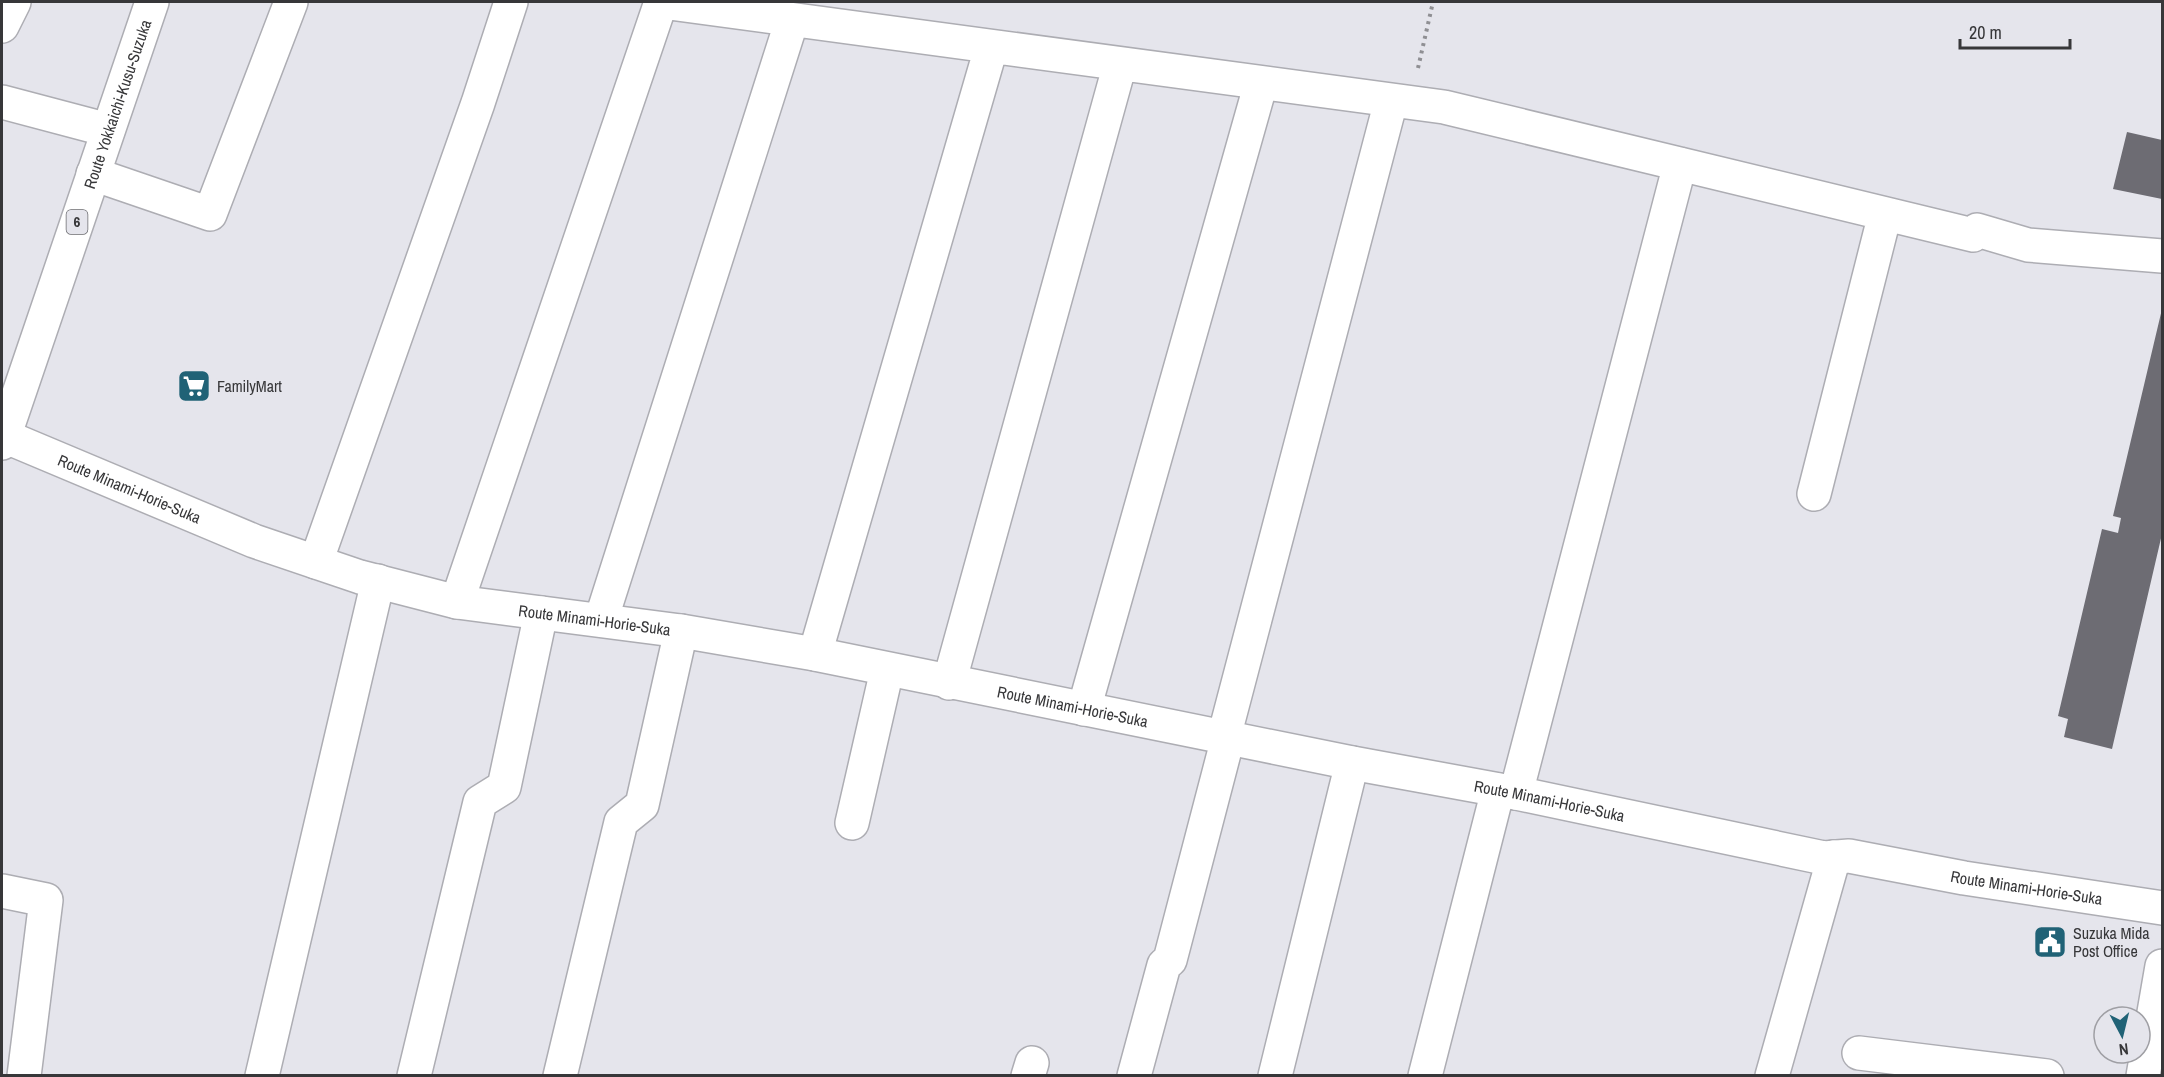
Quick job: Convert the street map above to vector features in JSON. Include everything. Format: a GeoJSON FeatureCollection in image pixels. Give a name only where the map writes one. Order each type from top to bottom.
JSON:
{"type":"FeatureCollection","features":[{"type":"Feature","properties":{"kind":"street"},"geometry":{"type":"LineString","coordinates":[[2,26],[14,2]]}},
{"type":"Feature","properties":{"kind":"street","name":"Route Yokkaichi-Kusu-Suzuka"},"geometry":{"type":"LineString","coordinates":[[4,427],[152,2]]}},
{"type":"Feature","properties":{"kind":"street"},"geometry":{"type":"LineString","coordinates":[[93,174],[210,214],[291,2]]}},
{"type":"Feature","properties":{"kind":"street"},"geometry":{"type":"LineString","coordinates":[[316,562],[478,103],[511,2]]}},
{"type":"Feature","properties":{"kind":"street"},"geometry":{"type":"LineString","coordinates":[[457,602],[661,2],[1444,107],[1973,235],[1977,230],[2028,245],[2163,255]]}},
{"type":"Feature","properties":{"kind":"street"},"geometry":{"type":"LineString","coordinates":[[601,620],[792,20]]}},
{"type":"Feature","properties":{"kind":"street"},"geometry":{"type":"LineString","coordinates":[[815,654],[991,48]]}},
{"type":"Feature","properties":{"kind":"street"},"geometry":{"type":"LineString","coordinates":[[949,683],[1120,64]]}},
{"type":"Feature","properties":{"kind":"street"},"geometry":{"type":"LineString","coordinates":[[1084,709],[1261,83]]}},
{"type":"Feature","properties":{"kind":"street"},"geometry":{"type":"LineString","coordinates":[[2,102],[108,130]]}},
{"type":"Feature","properties":{"kind":"street"},"geometry":{"type":"LineString","coordinates":[[1134,1076],[1164,965],[1170,960],[1226,737],[1401,102]]}},
{"type":"Feature","properties":{"kind":"street"},"geometry":{"type":"LineString","coordinates":[[1425,1076],[1507,792],[1680,164]]}},
{"type":"Feature","properties":{"kind":"street"},"geometry":{"type":"LineString","coordinates":[[1814,494],[1885,214]]}},
{"type":"Feature","properties":{"kind":"street","name":"Route Minami-Horie-Suka"},"geometry":{"type":"LineString","coordinates":[[4,427],[254,541],[378,581],[457,602],[681,631],[815,654],[949,683],[1507,792],[1824,858],[1849,856],[1964,878],[2163,908]]}},
{"type":"Feature","properties":{"kind":"street"},"geometry":{"type":"LineString","coordinates":[[262,1076],[378,581]]}},
{"type":"Feature","properties":{"kind":"street"},"geometry":{"type":"LineString","coordinates":[[414,1076],[480,802],[504,787],[541,613]]}},
{"type":"Feature","properties":{"kind":"street"},"geometry":{"type":"LineString","coordinates":[[560,1076],[621,822],[642,805],[681,631]]}},
{"type":"Feature","properties":{"kind":"street"},"geometry":{"type":"LineString","coordinates":[[852,823],[887,670]]}},
{"type":"Feature","properties":{"kind":"street"},"geometry":{"type":"LineString","coordinates":[[1275,1076],[1352,763]]}},
{"type":"Feature","properties":{"kind":"street"},"geometry":{"type":"LineString","coordinates":[[1772,1076],[1834,857]]}},
{"type":"Feature","properties":{"kind":"street"},"geometry":{"type":"LineString","coordinates":[[2,891],[46,900],[24,1076]]}},
{"type":"Feature","properties":{"kind":"street"},"geometry":{"type":"LineString","coordinates":[[2143,1076],[2163,966]]}},
{"type":"Feature","properties":{"kind":"street"},"geometry":{"type":"LineString","coordinates":[[1859,1053],[2047,1076]]}},
{"type":"Feature","properties":{"kind":"path"},"geometry":{"type":"LineString","coordinates":[[1401,102],[1433,2]]}},
{"type":"Feature","properties":{"kind":"building"},"geometry":{"type":"Polygon","coordinates":[[[2127,132],[2162,140],[2162,199],[2113,189],[2127,132]]]}},
{"type":"Feature","properties":{"kind":"building"},"geometry":{"type":"Polygon","coordinates":[[[2162,309],[2162,534],[2112,749],[2064,737],[2068,719],[2058,716],[2102,529],[2118,533],[2121,518],[2113,516],[2162,309]]]}},
{"type":"Feature","properties":{"kind":"place","name":"FamilyMart"},"geometry":{"type":"Point","coordinates":[194,386]}},
{"type":"Feature","properties":{"kind":"place","name":"Suzuka Mida Post Office"},"geometry":{"type":"Point","coordinates":[2050,942]}}]}
